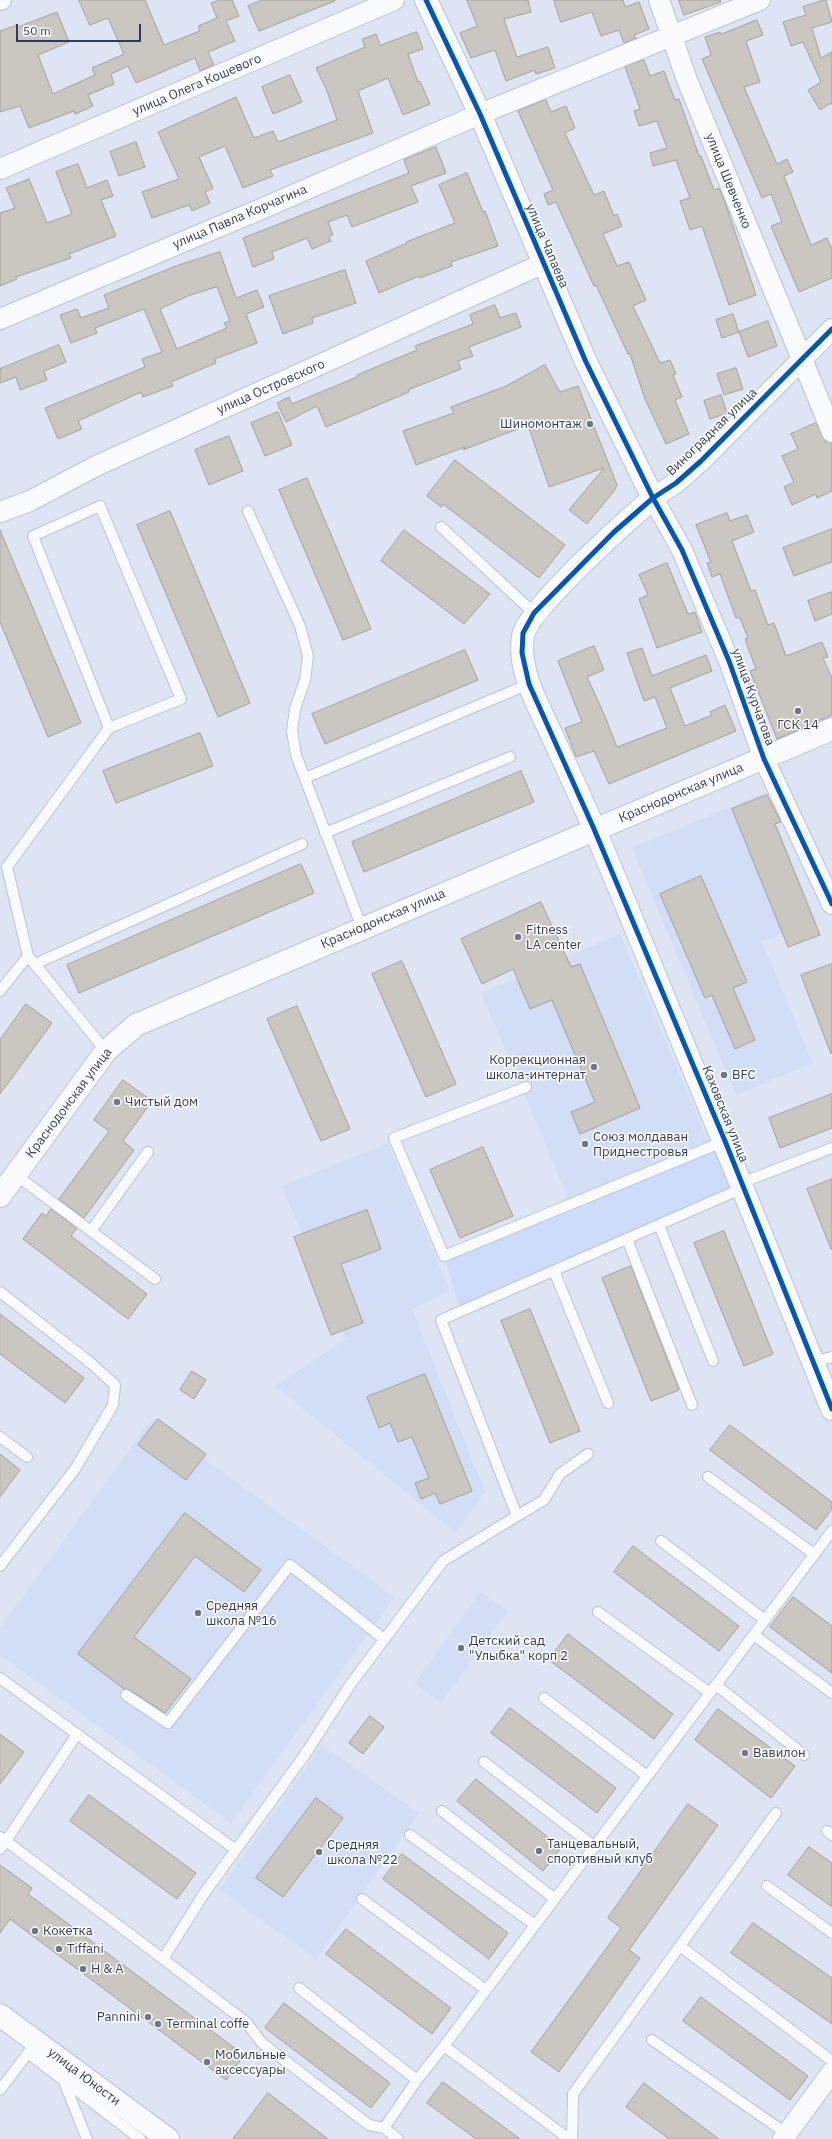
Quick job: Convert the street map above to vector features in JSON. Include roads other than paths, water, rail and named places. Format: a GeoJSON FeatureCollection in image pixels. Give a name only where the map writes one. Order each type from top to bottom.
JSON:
{"type":"FeatureCollection","features":[{"type":"Feature","properties":{"kind":"street","name":"улица Олега Кошевого"},"geometry":{"type":"LineString","coordinates":[[0,169],[394,0]]}},
{"type":"Feature","properties":{"kind":"street","name":"улица Чапаева"},"geometry":{"type":"LineString","coordinates":[[426,0],[480,114],[542,264],[586,362],[653,498]]}},
{"type":"Feature","properties":{"kind":"street","name":"улица Шевченко"},"geometry":{"type":"LineString","coordinates":[[659,0],[687,80],[832,432]]}},
{"type":"Feature","properties":{"kind":"street","name":"улица Павла Корчагина"},"geometry":{"type":"LineString","coordinates":[[0,318],[260,209],[480,114],[760,0]]}},
{"type":"Feature","properties":{"kind":"street","name":"улица Островского"},"geometry":{"type":"LineString","coordinates":[[0,512],[30,501],[96,466],[542,264]]}},
{"type":"Feature","properties":{"kind":"street","name":"Виноградная улица"},"geometry":{"type":"LineString","coordinates":[[529,684],[522,653],[523,633],[534,613],[614,532],[653,498],[676,483],[700,461],[832,329]]}},
{"type":"Feature","properties":{"kind":"street","name":"улица Курчатова"},"geometry":{"type":"LineString","coordinates":[[653,498],[682,550],[729,661],[764,759],[832,904]]}},
{"type":"Feature","properties":{"kind":"street","name":"Каховская улица"},"geometry":{"type":"LineString","coordinates":[[529,684],[594,829],[742,1185],[823,1360],[832,1409]]}},
{"type":"Feature","properties":{"kind":"street","name":"Краснодонская улица"},"geometry":{"type":"LineString","coordinates":[[0,1196],[106,1051],[136,1025],[832,729]]}},
{"type":"Feature","properties":{"kind":"street","name":"улица Юности"},"geometry":{"type":"LineString","coordinates":[[0,2015],[33,2048],[168,2139]]}},
{"type":"Feature","properties":{"kind":"street"},"geometry":{"type":"LineString","coordinates":[[785,2137],[832,2072]]}},
{"type":"Feature","properties":{"kind":"lane"},"geometry":{"type":"LineString","coordinates":[[106,1051],[28,956],[7,867],[109,728],[181,699],[100,506],[33,536],[109,728]]}},
{"type":"Feature","properties":{"kind":"lane"},"geometry":{"type":"LineString","coordinates":[[248,511],[300,626],[308,656],[305,680],[295,709],[292,730],[296,755],[362,928]]}},
{"type":"Feature","properties":{"kind":"lane"},"geometry":{"type":"LineString","coordinates":[[441,527],[534,613]]}},
{"type":"Feature","properties":{"kind":"lane"},"geometry":{"type":"LineString","coordinates":[[305,778],[529,684]]}},
{"type":"Feature","properties":{"kind":"lane"},"geometry":{"type":"LineString","coordinates":[[325,833],[510,757]]}},
{"type":"Feature","properties":{"kind":"lane"},"geometry":{"type":"LineString","coordinates":[[35,964],[302,844]]}},
{"type":"Feature","properties":{"kind":"lane"},"geometry":{"type":"LineString","coordinates":[[0,991],[28,956]]}},
{"type":"Feature","properties":{"kind":"lane"},"geometry":{"type":"LineString","coordinates":[[526,1087],[394,1138],[444,1256],[725,1141]]}},
{"type":"Feature","properties":{"kind":"lane"},"geometry":{"type":"LineString","coordinates":[[517,1516],[441,1320],[659,1225],[742,1185],[832,1148]]}},
{"type":"Feature","properties":{"kind":"lane"},"geometry":{"type":"LineString","coordinates":[[91,1231],[148,1152]]}},
{"type":"Feature","properties":{"kind":"lane"},"geometry":{"type":"LineString","coordinates":[[16,1175],[155,1280]]}},
{"type":"Feature","properties":{"kind":"lane"},"geometry":{"type":"LineString","coordinates":[[659,1225],[713,1361]]}},
{"type":"Feature","properties":{"kind":"lane"},"geometry":{"type":"LineString","coordinates":[[627,1239],[692,1405]]}},
{"type":"Feature","properties":{"kind":"lane"},"geometry":{"type":"LineString","coordinates":[[554,1271],[608,1403]]}},
{"type":"Feature","properties":{"kind":"lane"},"geometry":{"type":"LineString","coordinates":[[0,1292],[92,1364],[115,1385],[113,1405],[75,1469],[0,1566]]}},
{"type":"Feature","properties":{"kind":"lane"},"geometry":{"type":"LineString","coordinates":[[0,1436],[27,1457]]}},
{"type":"Feature","properties":{"kind":"lane"},"geometry":{"type":"LineString","coordinates":[[163,1959],[203,1895],[304,1756],[350,1685],[443,1561],[544,1500],[560,1474],[588,1454]]}},
{"type":"Feature","properties":{"kind":"lane"},"geometry":{"type":"LineString","coordinates":[[708,1477],[814,1554]]}},
{"type":"Feature","properties":{"kind":"lane"},"geometry":{"type":"LineString","coordinates":[[384,2128],[417,2080],[832,1531]]}},
{"type":"Feature","properties":{"kind":"lane"},"geometry":{"type":"LineString","coordinates":[[662,1541],[765,1620]]}},
{"type":"Feature","properties":{"kind":"lane"},"geometry":{"type":"LineString","coordinates":[[126,1695],[168,1723],[290,1565],[384,1639]]}},
{"type":"Feature","properties":{"kind":"lane"},"geometry":{"type":"LineString","coordinates":[[598,1612],[713,1689],[804,1755]]}},
{"type":"Feature","properties":{"kind":"lane"},"geometry":{"type":"LineString","coordinates":[[754,1635],[832,1693]]}},
{"type":"Feature","properties":{"kind":"lane"},"geometry":{"type":"LineString","coordinates":[[0,1678],[236,1850]]}},
{"type":"Feature","properties":{"kind":"lane"},"geometry":{"type":"LineString","coordinates":[[544,1698],[647,1776]]}},
{"type":"Feature","properties":{"kind":"lane"},"geometry":{"type":"LineString","coordinates":[[77,1734],[2,1842],[163,1959],[246,2022],[262,2043],[369,2125],[384,2128],[398,2139]]}},
{"type":"Feature","properties":{"kind":"lane"},"geometry":{"type":"LineString","coordinates":[[484,1762],[594,1847]]}},
{"type":"Feature","properties":{"kind":"lane"},"geometry":{"type":"LineString","coordinates":[[442,1811],[555,1899]]}},
{"type":"Feature","properties":{"kind":"lane"},"geometry":{"type":"LineString","coordinates":[[571,2139],[573,2094],[776,1813]]}},
{"type":"Feature","properties":{"kind":"lane"},"geometry":{"type":"LineString","coordinates":[[410,1835],[535,1925]]}},
{"type":"Feature","properties":{"kind":"lane"},"geometry":{"type":"LineString","coordinates":[[767,1886],[832,1933]]}},
{"type":"Feature","properties":{"kind":"lane"},"geometry":{"type":"LineString","coordinates":[[362,1899],[486,1990]]}},
{"type":"Feature","properties":{"kind":"lane"},"geometry":{"type":"LineString","coordinates":[[680,1946],[832,2061]]}},
{"type":"Feature","properties":{"kind":"lane"},"geometry":{"type":"LineString","coordinates":[[299,1988],[417,2080]]}},
{"type":"Feature","properties":{"kind":"lane"},"geometry":{"type":"LineString","coordinates":[[652,2040],[785,2137]]}},
{"type":"Feature","properties":{"kind":"lane"},"geometry":{"type":"LineString","coordinates":[[444,2046],[571,2139]]}},
{"type":"Feature","properties":{"kind":"lane"},"geometry":{"type":"LineString","coordinates":[[0,2090],[33,2048],[64,2080],[140,2139]]}},
{"type":"Feature","properties":{"kind":"lane"},"geometry":{"type":"LineString","coordinates":[[64,2080],[87,2139]]}},
{"type":"Feature","properties":{"kind":"place","name":"Шиномонтаж"},"geometry":{"type":"Point","coordinates":[590,424]}},
{"type":"Feature","properties":{"kind":"place","name":"ГСК 14"},"geometry":{"type":"Point","coordinates":[798,711]}},
{"type":"Feature","properties":{"kind":"place","name":"Fitness LA center"},"geometry":{"type":"Point","coordinates":[518,937]}},
{"type":"Feature","properties":{"kind":"place","name":"Коррекционная школа-интернат"},"geometry":{"type":"Point","coordinates":[594,1067]}},
{"type":"Feature","properties":{"kind":"place","name":"BFC"},"geometry":{"type":"Point","coordinates":[724,1075]}},
{"type":"Feature","properties":{"kind":"place","name":"Чистый дом"},"geometry":{"type":"Point","coordinates":[117,1102]}},
{"type":"Feature","properties":{"kind":"place","name":"Союз молдаван Приднестровья"},"geometry":{"type":"Point","coordinates":[585,1144]}},
{"type":"Feature","properties":{"kind":"place","name":"Средняя школа №16"},"geometry":{"type":"Point","coordinates":[198,1613]}},
{"type":"Feature","properties":{"kind":"place","name":"Детский сад \"Улыбка\" корп 2"},"geometry":{"type":"Point","coordinates":[461,1648]}},
{"type":"Feature","properties":{"kind":"place","name":"Вавилон"},"geometry":{"type":"Point","coordinates":[745,1753]}},
{"type":"Feature","properties":{"kind":"place","name":"Танцевальный, спортивный клуб"},"geometry":{"type":"Point","coordinates":[539,1851]}},
{"type":"Feature","properties":{"kind":"place","name":"Средняя школа №22"},"geometry":{"type":"Point","coordinates":[319,1852]}},
{"type":"Feature","properties":{"kind":"place","name":"Кокетка"},"geometry":{"type":"Point","coordinates":[35,1931]}},
{"type":"Feature","properties":{"kind":"place","name":"Tiffani"},"geometry":{"type":"Point","coordinates":[59,1949]}},
{"type":"Feature","properties":{"kind":"place","name":"H & A"},"geometry":{"type":"Point","coordinates":[83,1969]}},
{"type":"Feature","properties":{"kind":"place","name":"Pannini"},"geometry":{"type":"Point","coordinates":[148,2017]}},
{"type":"Feature","properties":{"kind":"place","name":"Terminal coffe"},"geometry":{"type":"Point","coordinates":[158,2024]}},
{"type":"Feature","properties":{"kind":"place","name":"Мобильные аксессуары"},"geometry":{"type":"Point","coordinates":[207,2062]}}]}
